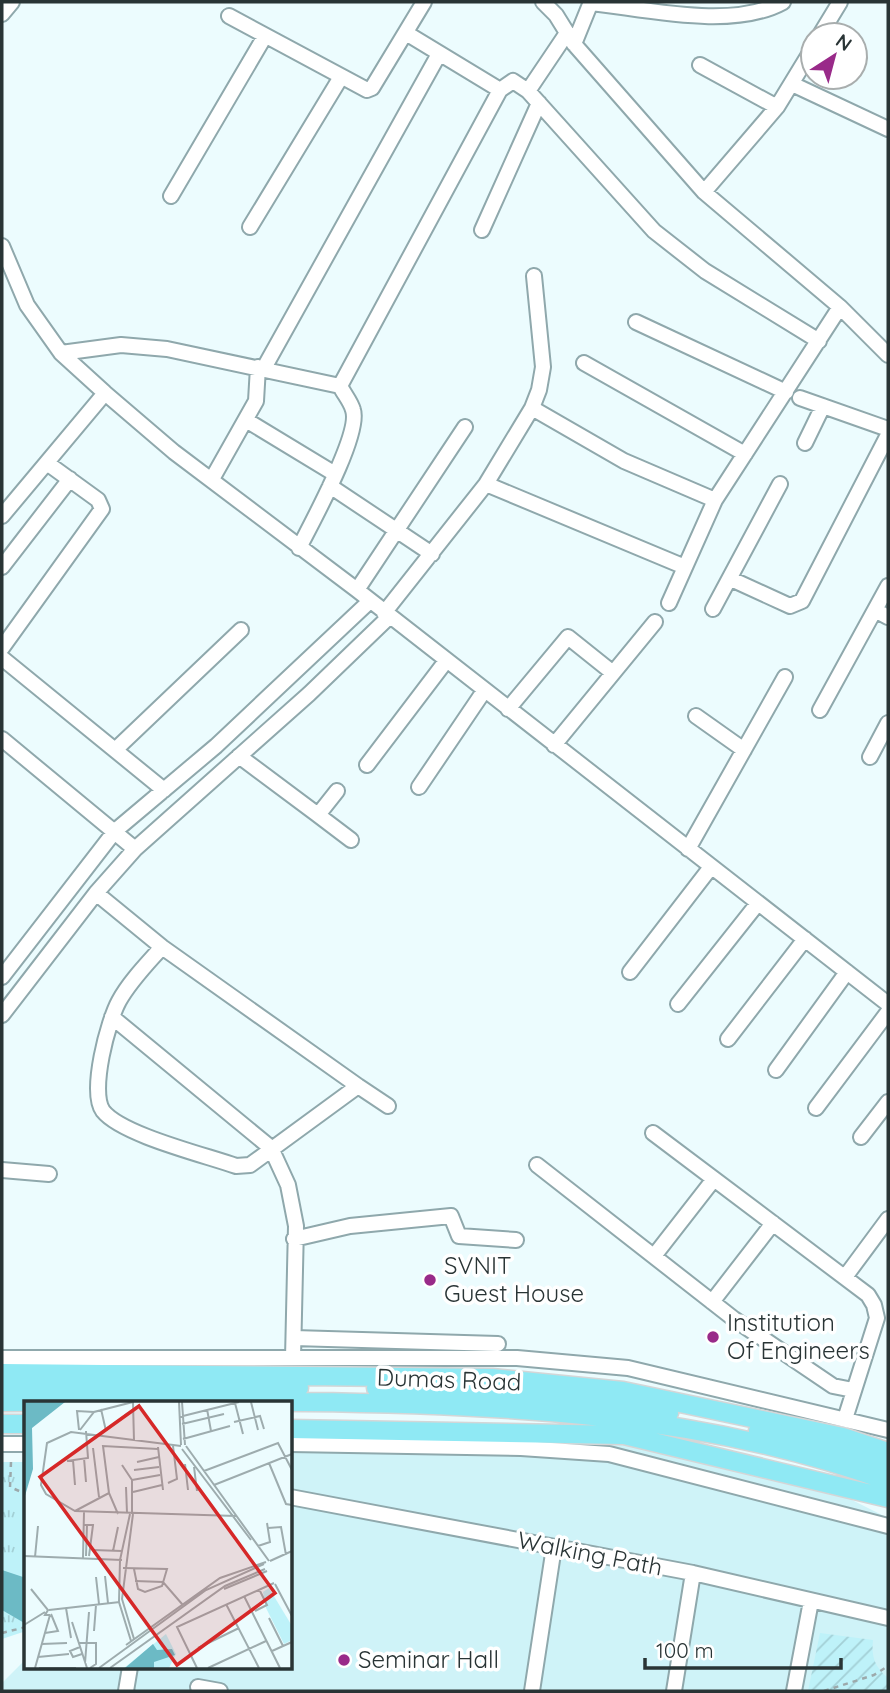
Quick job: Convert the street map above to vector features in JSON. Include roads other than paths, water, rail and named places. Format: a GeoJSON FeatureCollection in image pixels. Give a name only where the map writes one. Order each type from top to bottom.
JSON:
{"type":"FeatureCollection","features":[{"type":"Feature","properties":{"kind":"main road","name":"Dumas Road"},"geometry":{"type":"LineString","coordinates":[[2,1373],[492,1378],[623,1391],[843,1437],[888,1452]]}},
{"type":"Feature","properties":{"kind":"main road"},"geometry":{"type":"LineString","coordinates":[[2,1388],[370,1388],[585,1400],[650,1409],[764,1432],[888,1465]]}},
{"type":"Feature","properties":{"kind":"main road"},"geometry":{"type":"LineString","coordinates":[[2,1402],[24,1402]]}},
{"type":"Feature","properties":{"kind":"main road"},"geometry":{"type":"LineString","coordinates":[[292,1403],[405,1403],[638,1419],[760,1443],[888,1481]]}},
{"type":"Feature","properties":{"kind":"main road"},"geometry":{"type":"LineString","coordinates":[[2,1424],[24,1424]]}},
{"type":"Feature","properties":{"kind":"main road","name":"Dumas Road"},"geometry":{"type":"LineString","coordinates":[[292,1429],[624,1434],[888,1498]]}},
{"type":"Feature","properties":{"kind":"street"},"geometry":{"type":"LineString","coordinates":[[2,14],[12,2]]}},
{"type":"Feature","properties":{"kind":"street"},"geometry":{"type":"LineString","coordinates":[[229,16],[361,88],[372,88],[424,2]]}},
{"type":"Feature","properties":{"kind":"street"},"geometry":{"type":"LineString","coordinates":[[542,2],[570,39],[704,192],[839,307],[888,355]]}},
{"type":"Feature","properties":{"kind":"street"},"geometry":{"type":"LineString","coordinates":[[528,91],[570,39],[591,2],[680,13],[751,14],[783,2]]}},
{"type":"Feature","properties":{"kind":"street"},"geometry":{"type":"LineString","coordinates":[[828,21],[840,2]]}},
{"type":"Feature","properties":{"kind":"street"},"geometry":{"type":"LineString","coordinates":[[406,33],[500,90]]}},
{"type":"Feature","properties":{"kind":"street"},"geometry":{"type":"LineString","coordinates":[[171,196],[265,36]]}},
{"type":"Feature","properties":{"kind":"street"},"geometry":{"type":"LineString","coordinates":[[212,479],[257,396],[261,368],[439,54]]}},
{"type":"Feature","properties":{"kind":"street"},"geometry":{"type":"LineString","coordinates":[[700,65],[777,107]]}},
{"type":"Feature","properties":{"kind":"street"},"geometry":{"type":"LineString","coordinates":[[704,192],[777,107],[799,72]]}},
{"type":"Feature","properties":{"kind":"street"},"geometry":{"type":"LineString","coordinates":[[250,227],[341,77]]}},
{"type":"Feature","properties":{"kind":"street"},"geometry":{"type":"LineString","coordinates":[[340,386],[500,90],[513,81],[528,91],[654,232],[705,271],[819,341]]}},
{"type":"Feature","properties":{"kind":"street"},"geometry":{"type":"LineString","coordinates":[[792,84],[888,129]]}},
{"type":"Feature","properties":{"kind":"street"},"geometry":{"type":"LineString","coordinates":[[482,230],[539,103]]}},
{"type":"Feature","properties":{"kind":"street"},"geometry":{"type":"LineString","coordinates":[[2,246],[27,305],[61,353],[105,393],[299,548],[357,590],[888,1004]]}},
{"type":"Feature","properties":{"kind":"street"},"geometry":{"type":"LineString","coordinates":[[2,1015],[96,893],[135,849],[239,756],[387,615],[486,484],[532,408],[539,390],[543,367],[534,276]]}},
{"type":"Feature","properties":{"kind":"street"},"geometry":{"type":"LineString","coordinates":[[669,603],[715,500],[745,454],[793,395],[839,307]]}},
{"type":"Feature","properties":{"kind":"street"},"geometry":{"type":"LineString","coordinates":[[636,322],[793,395],[888,429]]}},
{"type":"Feature","properties":{"kind":"street"},"geometry":{"type":"LineString","coordinates":[[61,353],[121,345],[167,349],[227,364],[261,368],[340,386],[354,411],[354,424],[333,480],[299,548]]}},
{"type":"Feature","properties":{"kind":"street"},"geometry":{"type":"LineString","coordinates":[[584,363],[745,454]]}},
{"type":"Feature","properties":{"kind":"street"},"geometry":{"type":"LineString","coordinates":[[2,516],[105,393]]}},
{"type":"Feature","properties":{"kind":"street"},"geometry":{"type":"LineString","coordinates":[[805,443],[823,405]]}},
{"type":"Feature","properties":{"kind":"street"},"geometry":{"type":"LineString","coordinates":[[532,408],[624,461],[715,500]]}},
{"type":"Feature","properties":{"kind":"street"},"geometry":{"type":"LineString","coordinates":[[246,420],[333,480],[432,554]]}},
{"type":"Feature","properties":{"kind":"street"},"geometry":{"type":"LineString","coordinates":[[357,590],[465,427]]}},
{"type":"Feature","properties":{"kind":"street"},"geometry":{"type":"LineString","coordinates":[[731,579],[790,606],[802,601],[888,435]]}},
{"type":"Feature","properties":{"kind":"street"},"geometry":{"type":"LineString","coordinates":[[2,648],[102,509],[99,500],[47,463]]}},
{"type":"Feature","properties":{"kind":"street"},"geometry":{"type":"LineString","coordinates":[[2,567],[70,479]]}},
{"type":"Feature","properties":{"kind":"street"},"geometry":{"type":"LineString","coordinates":[[486,484],[685,567]]}},
{"type":"Feature","properties":{"kind":"street"},"geometry":{"type":"LineString","coordinates":[[713,609],[780,484]]}},
{"type":"Feature","properties":{"kind":"street"},"geometry":{"type":"LineString","coordinates":[[820,710],[888,586]]}},
{"type":"Feature","properties":{"kind":"street"},"geometry":{"type":"LineString","coordinates":[[2,977],[115,831],[216,746],[370,601]]}},
{"type":"Feature","properties":{"kind":"street"},"geometry":{"type":"LineString","coordinates":[[875,610],[888,617]]}},
{"type":"Feature","properties":{"kind":"street"},"geometry":{"type":"LineString","coordinates":[[554,745],[655,622]]}},
{"type":"Feature","properties":{"kind":"street"},"geometry":{"type":"LineString","coordinates":[[115,750],[241,630]]}},
{"type":"Feature","properties":{"kind":"street"},"geometry":{"type":"LineString","coordinates":[[508,709],[568,637],[613,673]]}},
{"type":"Feature","properties":{"kind":"street"},"geometry":{"type":"LineString","coordinates":[[2,658],[164,790]]}},
{"type":"Feature","properties":{"kind":"street"},"geometry":{"type":"LineString","coordinates":[[368,765],[446,661]]}},
{"type":"Feature","properties":{"kind":"street"},"geometry":{"type":"LineString","coordinates":[[688,849],[785,677]]}},
{"type":"Feature","properties":{"kind":"street"},"geometry":{"type":"LineString","coordinates":[[419,787],[484,691]]}},
{"type":"Feature","properties":{"kind":"street"},"geometry":{"type":"LineString","coordinates":[[696,716],[744,750]]}},
{"type":"Feature","properties":{"kind":"street"},"geometry":{"type":"LineString","coordinates":[[870,757],[888,723]]}},
{"type":"Feature","properties":{"kind":"street"},"geometry":{"type":"LineString","coordinates":[[2,739],[135,849]]}},
{"type":"Feature","properties":{"kind":"street"},"geometry":{"type":"LineString","coordinates":[[239,756],[351,840]]}},
{"type":"Feature","properties":{"kind":"street"},"geometry":{"type":"LineString","coordinates":[[318,815],[337,790]]}},
{"type":"Feature","properties":{"kind":"street"},"geometry":{"type":"LineString","coordinates":[[630,972],[711,867]]}},
{"type":"Feature","properties":{"kind":"street"},"geometry":{"type":"LineString","coordinates":[[96,893],[162,947],[388,1106]]}},
{"type":"Feature","properties":{"kind":"street"},"geometry":{"type":"LineString","coordinates":[[678,1004],[758,903]]}},
{"type":"Feature","properties":{"kind":"street"},"geometry":{"type":"LineString","coordinates":[[728,1039],[804,939]]}},
{"type":"Feature","properties":{"kind":"street"},"geometry":{"type":"LineString","coordinates":[[162,947],[131,981],[112,1017],[98,1078],[98,1100],[103,1111],[134,1131],[236,1166],[250,1165],[358,1086]]}},
{"type":"Feature","properties":{"kind":"street"},"geometry":{"type":"LineString","coordinates":[[776,1070],[847,972]]}},
{"type":"Feature","properties":{"kind":"street"},"geometry":{"type":"LineString","coordinates":[[816,1108],[888,1012]]}},
{"type":"Feature","properties":{"kind":"street"},"geometry":{"type":"LineString","coordinates":[[112,1017],[271,1148],[288,1185],[296,1226],[293,1358]]}},
{"type":"Feature","properties":{"kind":"street"},"geometry":{"type":"LineString","coordinates":[[861,1137],[888,1102]]}},
{"type":"Feature","properties":{"kind":"street"},"geometry":{"type":"LineString","coordinates":[[653,1133],[868,1295],[877,1318],[845,1419]]}},
{"type":"Feature","properties":{"kind":"street"},"geometry":{"type":"LineString","coordinates":[[537,1165],[712,1302],[833,1386],[853,1390]]}},
{"type":"Feature","properties":{"kind":"street"},"geometry":{"type":"LineString","coordinates":[[2,1170],[49,1174]]}},
{"type":"Feature","properties":{"kind":"street"},"geometry":{"type":"LineString","coordinates":[[654,1256],[714,1179]]}},
{"type":"Feature","properties":{"kind":"street"},"geometry":{"type":"LineString","coordinates":[[294,1239],[350,1226],[451,1216],[460,1236],[516,1240]]}},
{"type":"Feature","properties":{"kind":"street"},"geometry":{"type":"LineString","coordinates":[[845,1276],[888,1219]]}},
{"type":"Feature","properties":{"kind":"street"},"geometry":{"type":"LineString","coordinates":[[712,1302],[773,1223]]}},
{"type":"Feature","properties":{"kind":"street"},"geometry":{"type":"LineString","coordinates":[[293,1338],[498,1344]]}},
{"type":"Feature","properties":{"kind":"street"},"geometry":{"type":"LineString","coordinates":[[2,1358],[517,1358],[628,1368],[888,1430]]}},
{"type":"Feature","properties":{"kind":"street"},"geometry":{"type":"LineString","coordinates":[[2,1444],[24,1444]]}},
{"type":"Feature","properties":{"kind":"street"},"geometry":{"type":"LineString","coordinates":[[292,1444],[510,1448],[609,1454],[888,1526]]}},
{"type":"Feature","properties":{"kind":"street","name":"Walking Path"},"geometry":{"type":"LineString","coordinates":[[292,1497],[693,1573],[888,1618]]}},
{"type":"Feature","properties":{"kind":"street"},"geometry":{"type":"LineString","coordinates":[[532,1691],[554,1547]]}},
{"type":"Feature","properties":{"kind":"street"},"geometry":{"type":"LineString","coordinates":[[674,1691],[693,1573]]}},
{"type":"Feature","properties":{"kind":"street"},"geometry":{"type":"LineString","coordinates":[[794,1691],[811,1601]]}},
{"type":"Feature","properties":{"kind":"street"},"geometry":{"type":"LineString","coordinates":[[126,1691],[130,1668]]}},
{"type":"Feature","properties":{"kind":"street"},"geometry":{"type":"LineString","coordinates":[[198,1687],[219,1691]]}},
{"type":"Feature","properties":{"kind":"place","name":"SVNIT Guest House"},"geometry":{"type":"Point","coordinates":[430,1280]}},
{"type":"Feature","properties":{"kind":"place","name":"Institution Of Engineers"},"geometry":{"type":"Point","coordinates":[713,1337]}},
{"type":"Feature","properties":{"kind":"place","name":"Seminar Hall"},"geometry":{"type":"Point","coordinates":[344,1660]}}]}
